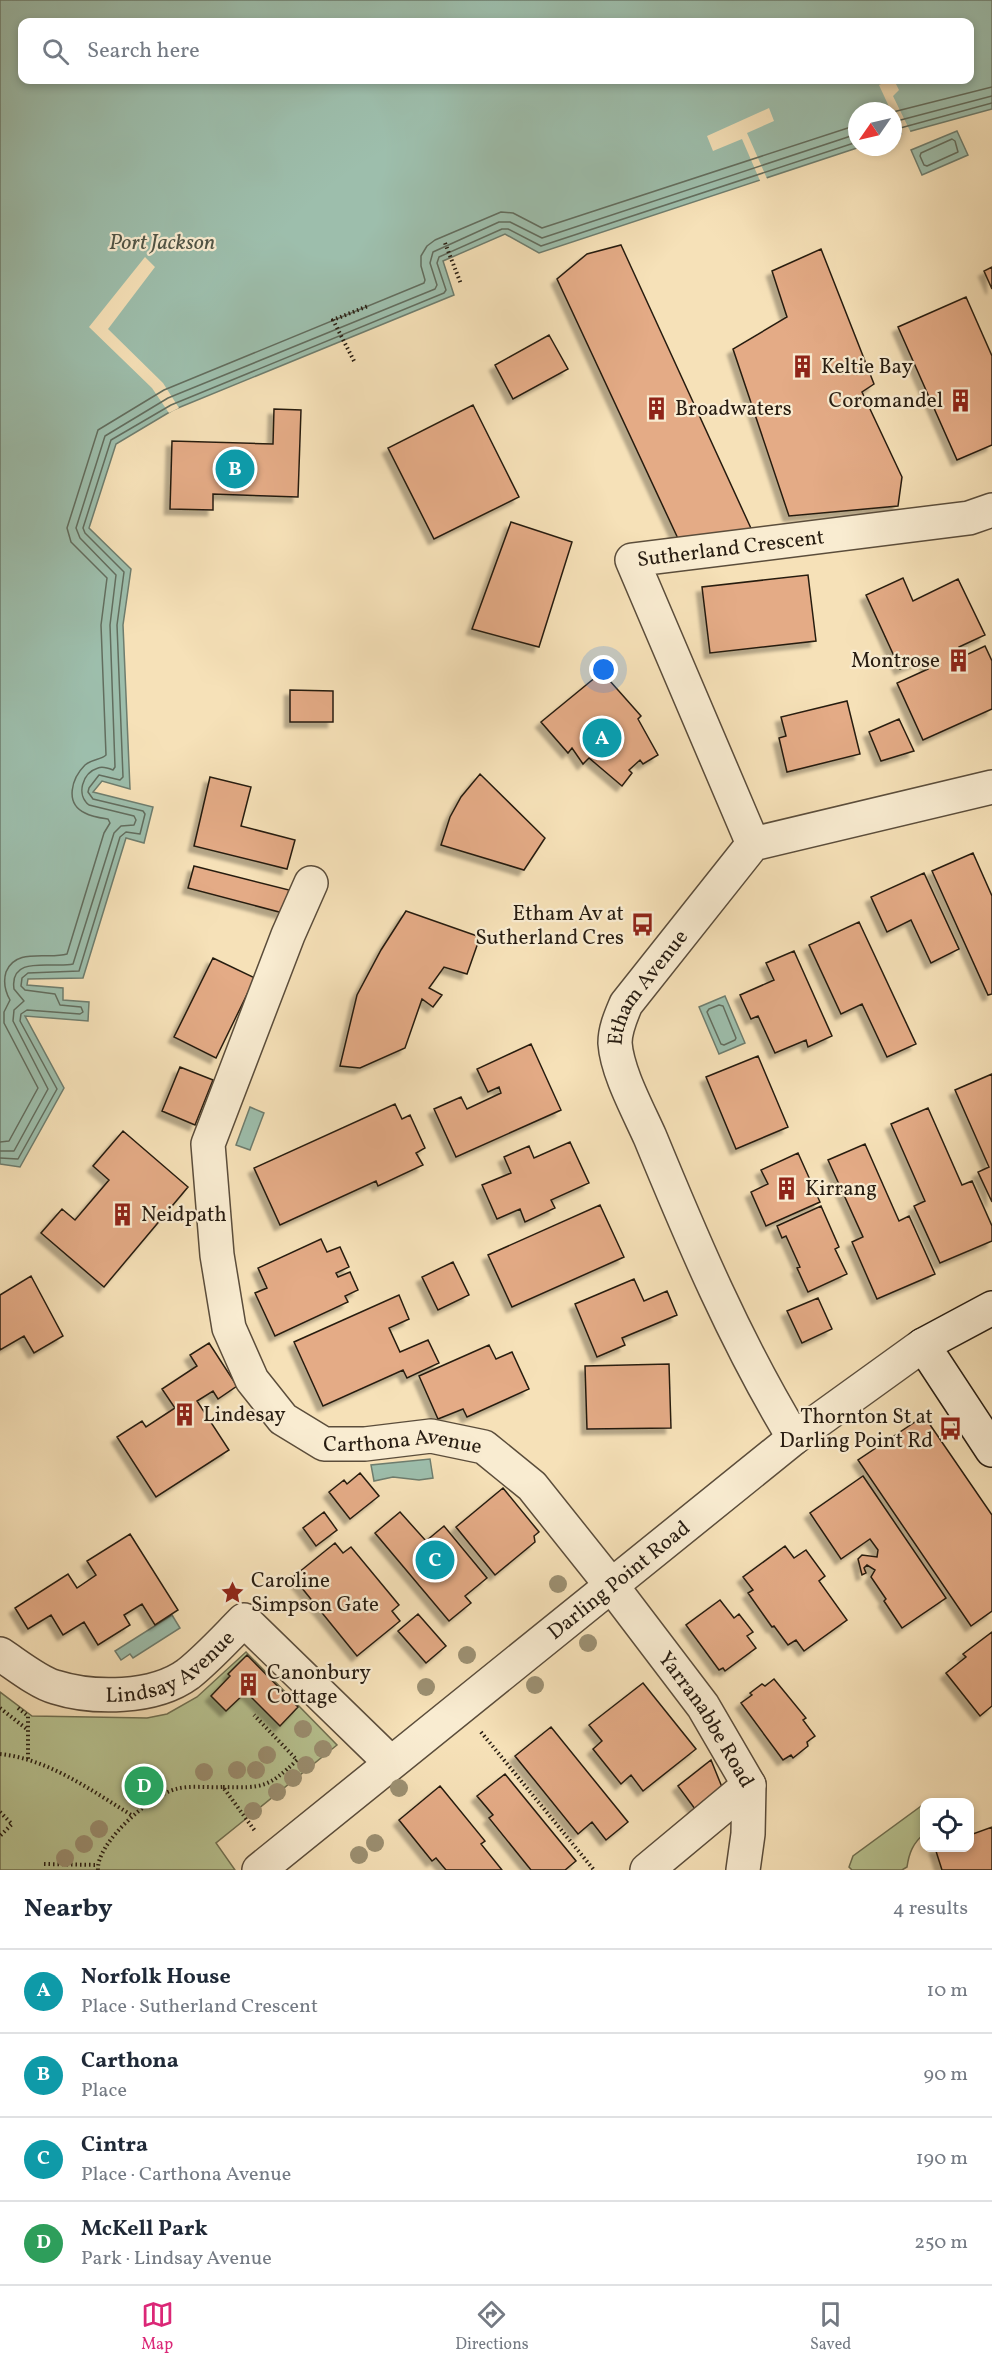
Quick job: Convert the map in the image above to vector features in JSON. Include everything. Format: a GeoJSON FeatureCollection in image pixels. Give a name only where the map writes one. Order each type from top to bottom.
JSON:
{"type":"FeatureCollection","features":[{"type":"Feature","properties":{"kind":"street","name":"Sutherland Crescent"},"geometry":{"type":"LineString","coordinates":[[753,844],[632,560],[969,518],[992,510]]}},
{"type":"Feature","properties":{"kind":"street"},"geometry":{"type":"LineString","coordinates":[[753,844],[992,787]]}},
{"type":"Feature","properties":{"kind":"street","name":"Etham Avenue"},"geometry":{"type":"LineString","coordinates":[[753,844],[626,1004],[618,1022],[615,1043],[621,1067],[693,1238],[767,1394],[794,1438]]}},
{"type":"Feature","properties":{"kind":"street","name":"Carthona Avenue"},"geometry":{"type":"LineString","coordinates":[[311,883],[288,935],[208,1144],[217,1255],[229,1328],[252,1380],[283,1419],[324,1444],[365,1444],[431,1436],[484,1447],[532,1486],[611,1585]]}},
{"type":"Feature","properties":{"kind":"street","name":"Darling Point Road"},"geometry":{"type":"LineString","coordinates":[[267,1864],[390,1762],[794,1438],[923,1345],[992,1308]]}},
{"type":"Feature","properties":{"kind":"street"},"geometry":{"type":"LineString","coordinates":[[923,1345],[992,1450]]}},
{"type":"Feature","properties":{"kind":"street","name":"Yarranabbe Road"},"geometry":{"type":"LineString","coordinates":[[611,1585],[704,1706],[750,1785],[748,1834],[743,1870]]}},
{"type":"Feature","properties":{"kind":"street","name":"Lindsay Avenue"},"geometry":{"type":"LineString","coordinates":[[0,1654],[53,1687],[88,1694],[128,1694],[159,1687],[186,1675],[244,1620],[390,1762]]}},
{"type":"Feature","properties":{"kind":"street"},"geometry":{"type":"LineString","coordinates":[[647,1870],[750,1785]]}},
{"type":"Feature","properties":{"kind":"path"},"geometry":{"type":"LineString","coordinates":[[445,243],[461,284]]}},
{"type":"Feature","properties":{"kind":"path"},"geometry":{"type":"LineString","coordinates":[[354,361],[333,320],[368,306]]}},
{"type":"Feature","properties":{"kind":"path"},"geometry":{"type":"LineString","coordinates":[[0,1708],[28,1730]]}},
{"type":"Feature","properties":{"kind":"path"},"geometry":{"type":"LineString","coordinates":[[44,1864],[98,1868],[115,1834],[133,1816],[158,1797],[176,1788],[255,1788],[267,1785],[297,1761],[254,1715]]}},
{"type":"Feature","properties":{"kind":"path"},"geometry":{"type":"LineString","coordinates":[[28,1716],[28,1759]]}},
{"type":"Feature","properties":{"kind":"path"},"geometry":{"type":"LineString","coordinates":[[481,1732],[594,1870]]}},
{"type":"Feature","properties":{"kind":"path"},"geometry":{"type":"LineString","coordinates":[[0,1754],[28,1759],[58,1772],[133,1816]]}},
{"type":"Feature","properties":{"kind":"path"},"geometry":{"type":"LineString","coordinates":[[223,1787],[267,1864]]}},
{"type":"Feature","properties":{"kind":"path"},"geometry":{"type":"LineString","coordinates":[[0,1812],[12,1824],[0,1836]]}},
{"type":"Feature","properties":{"kind":"path"},"geometry":{"type":"LineString","coordinates":[[541,1818],[547,1814]]}},
{"type":"Feature","properties":{"kind":"green space"},"geometry":{"type":"Polygon","coordinates":[[[246,1652],[337,1745],[216,1843],[235,1870],[0,1870],[0,1692],[32,1716],[147,1718],[167,1714],[197,1697],[246,1652]]]}},
{"type":"Feature","properties":{"kind":"green space"},"geometry":{"type":"Polygon","coordinates":[[[920,1807],[920,1838],[912,1849],[907,1867],[902,1870],[852,1870],[849,1867],[853,1856],[920,1807]]]}},
{"type":"Feature","properties":{"kind":"water","name":"Port Jackson"},"geometry":{"type":"Polygon","coordinates":[[[0,0],[992,0],[992,109],[902,134],[902,102],[848,102],[848,151],[539,253],[505,234],[443,261],[454,295],[173,410],[116,444],[89,528],[131,569],[123,625],[130,789],[102,781],[93,792],[153,807],[144,843],[126,838],[83,978],[28,979],[27,985],[63,988],[63,1000],[89,1002],[88,1021],[25,1016],[64,1088],[20,1167],[0,1164],[0,0]]]}},
{"type":"Feature","properties":{"kind":"water"},"geometry":{"type":"Polygon","coordinates":[[[957,131],[968,155],[922,175],[911,150],[957,131]]]}},
{"type":"Feature","properties":{"kind":"water"},"geometry":{"type":"Polygon","coordinates":[[[725,996],[745,1043],[719,1054],[699,1007],[725,996]]]}},
{"type":"Feature","properties":{"kind":"water"},"geometry":{"type":"Polygon","coordinates":[[[250,1107],[264,1113],[250,1150],[236,1145],[250,1107]]]}},
{"type":"Feature","properties":{"kind":"water"},"geometry":{"type":"Polygon","coordinates":[[[430,1459],[433,1478],[419,1480],[393,1477],[374,1481],[371,1465],[430,1459]]]}},
{"type":"Feature","properties":{"kind":"water"},"geometry":{"type":"Polygon","coordinates":[[[172,1615],[180,1628],[133,1658],[130,1654],[121,1660],[115,1651],[172,1615]]]}},
{"type":"Feature","properties":{"kind":"pier"},"geometry":{"type":"Polygon","coordinates":[[[896,84],[899,90],[893,96],[896,102],[887,102],[879,85],[896,84]]]}},
{"type":"Feature","properties":{"kind":"pier"},"geometry":{"type":"Polygon","coordinates":[[[769,108],[774,121],[747,133],[768,181],[761,183],[742,139],[713,151],[707,136],[769,108]]]}},
{"type":"Feature","properties":{"kind":"pier"},"geometry":{"type":"Polygon","coordinates":[[[902,114],[911,133],[903,136],[902,134],[902,114]]]}},
{"type":"Feature","properties":{"kind":"pier"},"geometry":{"type":"Polygon","coordinates":[[[145,257],[155,267],[108,329],[163,383],[179,408],[169,413],[152,388],[89,327],[145,257]]]}},
{"type":"Feature","properties":{"kind":"building","name":"Broadwaters"},"geometry":{"type":"Polygon","coordinates":[[[621,245],[755,537],[681,545],[557,279],[587,254],[621,245]]]}},
{"type":"Feature","properties":{"kind":"building","name":"Keltie Bay"},"geometry":{"type":"Polygon","coordinates":[[[821,249],[874,384],[862,392],[902,477],[898,506],[789,516],[733,349],[787,317],[772,271],[821,249]]]}},
{"type":"Feature","properties":{"kind":"building"},"geometry":{"type":"Polygon","coordinates":[[[992,267],[992,289],[984,271],[992,267]]]}},
{"type":"Feature","properties":{"kind":"building","name":"Coromandel"},"geometry":{"type":"Polygon","coordinates":[[[966,297],[992,356],[992,445],[957,460],[898,327],[966,297]]]}},
{"type":"Feature","properties":{"kind":"building"},"geometry":{"type":"Polygon","coordinates":[[[549,335],[568,369],[513,399],[495,365],[549,335]]]}},
{"type":"Feature","properties":{"kind":"building"},"geometry":{"type":"Polygon","coordinates":[[[473,405],[519,497],[434,539],[388,448],[473,405]]]}},
{"type":"Feature","properties":{"kind":"building"},"geometry":{"type":"Polygon","coordinates":[[[274,409],[301,410],[298,497],[213,494],[213,510],[170,509],[172,441],[273,444],[274,409]]]}},
{"type":"Feature","properties":{"kind":"building"},"geometry":{"type":"Polygon","coordinates":[[[511,522],[572,542],[539,647],[472,629],[511,522]]]}},
{"type":"Feature","properties":{"kind":"building"},"geometry":{"type":"Polygon","coordinates":[[[808,575],[816,641],[710,653],[702,587],[808,575]]]}},
{"type":"Feature","properties":{"kind":"building","name":"Montrose"},"geometry":{"type":"Polygon","coordinates":[[[903,578],[913,601],[958,579],[985,635],[959,647],[962,657],[985,646],[992,661],[992,709],[923,740],[897,683],[928,669],[924,659],[900,669],[866,595],[903,578]]]}},
{"type":"Feature","properties":{"kind":"building"},"geometry":{"type":"Polygon","coordinates":[[[602,672],[641,716],[638,719],[658,755],[643,764],[640,760],[629,770],[632,773],[622,786],[589,758],[583,764],[572,748],[568,753],[541,722],[602,672]]]}},
{"type":"Feature","properties":{"kind":"building"},"geometry":{"type":"Polygon","coordinates":[[[290,690],[333,691],[333,722],[290,722],[290,690]]]}},
{"type":"Feature","properties":{"kind":"building"},"geometry":{"type":"Polygon","coordinates":[[[847,701],[860,754],[787,772],[779,738],[786,736],[781,717],[847,701]]]}},
{"type":"Feature","properties":{"kind":"building"},"geometry":{"type":"Polygon","coordinates":[[[899,719],[914,751],[881,761],[869,732],[899,719]]]}},
{"type":"Feature","properties":{"kind":"building"},"geometry":{"type":"Polygon","coordinates":[[[480,774],[545,838],[524,870],[441,845],[450,817],[461,797],[480,774]]]}},
{"type":"Feature","properties":{"kind":"building"},"geometry":{"type":"Polygon","coordinates":[[[210,777],[251,787],[241,826],[295,840],[287,869],[194,846],[210,777]]]}},
{"type":"Feature","properties":{"kind":"building"},"geometry":{"type":"Polygon","coordinates":[[[973,853],[992,896],[992,994],[988,995],[932,871],[973,853]]]}},
{"type":"Feature","properties":{"kind":"building"},"geometry":{"type":"Polygon","coordinates":[[[194,866],[289,890],[283,913],[188,888],[194,866]]]}},
{"type":"Feature","properties":{"kind":"building"},"geometry":{"type":"Polygon","coordinates":[[[924,873],[959,949],[931,963],[911,920],[887,932],[871,897],[924,873]]]}},
{"type":"Feature","properties":{"kind":"building"},"geometry":{"type":"Polygon","coordinates":[[[406,911],[480,937],[467,974],[444,967],[429,988],[442,995],[433,1007],[422,999],[405,1048],[360,1068],[340,1066],[357,995],[381,950],[406,911]]]}},
{"type":"Feature","properties":{"kind":"building"},"geometry":{"type":"Polygon","coordinates":[[[859,922],[916,1044],[887,1057],[862,1004],[841,1014],[809,945],[859,922]]]}},
{"type":"Feature","properties":{"kind":"building"},"geometry":{"type":"Polygon","coordinates":[[[794,951],[832,1036],[808,1047],[806,1040],[775,1053],[758,1016],[751,1019],[740,995],[774,980],[766,963],[794,951]]]}},
{"type":"Feature","properties":{"kind":"building"},"geometry":{"type":"Polygon","coordinates":[[[213,958],[255,978],[216,1058],[174,1037],[213,958]]]}},
{"type":"Feature","properties":{"kind":"building"},"geometry":{"type":"Polygon","coordinates":[[[531,1044],[561,1110],[456,1157],[434,1109],[461,1097],[467,1109],[501,1093],[499,1087],[488,1092],[477,1069],[531,1044]]]}},
{"type":"Feature","properties":{"kind":"building"},"geometry":{"type":"Polygon","coordinates":[[[758,1056],[788,1127],[736,1149],[706,1077],[758,1056]]]}},
{"type":"Feature","properties":{"kind":"building"},"geometry":{"type":"Polygon","coordinates":[[[180,1067],[213,1080],[195,1125],[162,1111],[180,1067]]]}},
{"type":"Feature","properties":{"kind":"building"},"geometry":{"type":"Polygon","coordinates":[[[992,1074],[992,1202],[978,1172],[989,1167],[955,1090],[992,1074]]]}},
{"type":"Feature","properties":{"kind":"building"},"geometry":{"type":"Polygon","coordinates":[[[395,1104],[402,1119],[410,1115],[425,1148],[416,1153],[423,1165],[378,1186],[376,1181],[280,1225],[254,1168],[395,1104]]]}},
{"type":"Feature","properties":{"kind":"building"},"geometry":{"type":"Polygon","coordinates":[[[928,1108],[962,1185],[972,1181],[992,1226],[992,1241],[940,1263],[914,1206],[925,1201],[891,1124],[928,1108]]]}},
{"type":"Feature","properties":{"kind":"building","name":"Neidpath"},"geometry":{"type":"Polygon","coordinates":[[[123,1131],[188,1187],[104,1287],[41,1233],[62,1209],[75,1220],[109,1180],[93,1166],[123,1131]]]}},
{"type":"Feature","properties":{"kind":"building"},"geometry":{"type":"Polygon","coordinates":[[[570,1142],[589,1183],[551,1200],[555,1208],[525,1222],[520,1209],[497,1219],[482,1185],[511,1173],[504,1157],[529,1146],[534,1158],[570,1142]]]}},
{"type":"Feature","properties":{"kind":"building"},"geometry":{"type":"Polygon","coordinates":[[[865,1144],[899,1221],[909,1216],[935,1274],[877,1299],[852,1242],[863,1237],[828,1160],[865,1144]]]}},
{"type":"Feature","properties":{"kind":"building","name":"Kirrang"},"geometry":{"type":"Polygon","coordinates":[[[798,1153],[820,1202],[766,1226],[751,1192],[768,1184],[761,1170],[798,1153]]]}},
{"type":"Feature","properties":{"kind":"building"},"geometry":{"type":"Polygon","coordinates":[[[600,1205],[624,1257],[512,1307],[488,1255],[600,1205]]]}},
{"type":"Feature","properties":{"kind":"building"},"geometry":{"type":"Polygon","coordinates":[[[821,1206],[839,1247],[835,1249],[847,1274],[808,1292],[786,1236],[782,1238],[777,1226],[821,1206]]]}},
{"type":"Feature","properties":{"kind":"building"},"geometry":{"type":"Polygon","coordinates":[[[321,1239],[327,1252],[340,1247],[349,1267],[336,1273],[338,1277],[350,1272],[358,1290],[345,1296],[348,1302],[275,1336],[255,1293],[267,1288],[258,1268],[321,1239]]]}},
{"type":"Feature","properties":{"kind":"building"},"geometry":{"type":"Polygon","coordinates":[[[453,1262],[469,1295],[438,1310],[422,1277],[453,1262]]]}},
{"type":"Feature","properties":{"kind":"building"},"geometry":{"type":"Polygon","coordinates":[[[31,1276],[63,1336],[34,1353],[24,1336],[0,1350],[0,1295],[31,1276]]]}},
{"type":"Feature","properties":{"kind":"building"},"geometry":{"type":"Polygon","coordinates":[[[634,1279],[644,1301],[667,1291],[677,1315],[622,1338],[625,1345],[597,1357],[575,1304],[634,1279]]]}},
{"type":"Feature","properties":{"kind":"building"},"geometry":{"type":"Polygon","coordinates":[[[399,1295],[409,1319],[389,1328],[400,1352],[428,1340],[439,1363],[407,1378],[403,1370],[323,1406],[294,1342],[399,1295]]]}},
{"type":"Feature","properties":{"kind":"building"},"geometry":{"type":"Polygon","coordinates":[[[818,1298],[832,1329],[802,1343],[787,1311],[818,1298]]]}},
{"type":"Feature","properties":{"kind":"building","name":"Lindesay"},"geometry":{"type":"Polygon","coordinates":[[[209,1343],[237,1386],[218,1399],[213,1391],[197,1401],[229,1450],[156,1497],[117,1437],[142,1421],[146,1427],[175,1408],[162,1389],[197,1366],[190,1355],[209,1343]]]}},
{"type":"Feature","properties":{"kind":"building"},"geometry":{"type":"Polygon","coordinates":[[[489,1345],[496,1359],[512,1352],[529,1389],[467,1417],[463,1409],[438,1419],[419,1376],[489,1345]]]}},
{"type":"Feature","properties":{"kind":"building"},"geometry":{"type":"Polygon","coordinates":[[[669,1364],[671,1428],[587,1429],[585,1366],[669,1364]]]}},
{"type":"Feature","properties":{"kind":"building"},"geometry":{"type":"Polygon","coordinates":[[[924,1416],[992,1515],[992,1611],[971,1626],[858,1460],[924,1416]]]}},
{"type":"Feature","properties":{"kind":"building"},"geometry":{"type":"Polygon","coordinates":[[[360,1473],[379,1496],[350,1519],[329,1492],[344,1480],[347,1484],[360,1473]]]}},
{"type":"Feature","properties":{"kind":"building"},"geometry":{"type":"Polygon","coordinates":[[[863,1476],[946,1598],[902,1628],[871,1577],[875,1570],[867,1565],[864,1568],[866,1573],[862,1575],[858,1559],[862,1555],[877,1557],[878,1550],[870,1539],[841,1559],[810,1513],[863,1476]]]}},
{"type":"Feature","properties":{"kind":"building"},"geometry":{"type":"Polygon","coordinates":[[[503,1488],[539,1532],[534,1536],[535,1542],[495,1575],[456,1527],[503,1488]]]}},
{"type":"Feature","properties":{"kind":"building"},"geometry":{"type":"Polygon","coordinates":[[[324,1512],[337,1530],[316,1546],[303,1528],[324,1512]]]}},
{"type":"Feature","properties":{"kind":"building"},"geometry":{"type":"Polygon","coordinates":[[[400,1512],[426,1541],[444,1526],[487,1578],[465,1596],[471,1603],[449,1621],[375,1533],[400,1512]]]}},
{"type":"Feature","properties":{"kind":"building"},"geometry":{"type":"Polygon","coordinates":[[[130,1534],[178,1610],[155,1625],[142,1604],[124,1615],[130,1625],[98,1645],[84,1622],[63,1635],[51,1615],[28,1629],[15,1608],[68,1574],[77,1588],[96,1575],[87,1561],[130,1534]]]}},
{"type":"Feature","properties":{"kind":"building"},"geometry":{"type":"Polygon","coordinates":[[[335,1543],[343,1553],[351,1547],[399,1605],[392,1611],[400,1621],[357,1656],[293,1577],[335,1543]]]}},
{"type":"Feature","properties":{"kind":"building"},"geometry":{"type":"Polygon","coordinates":[[[785,1546],[794,1558],[806,1550],[825,1576],[819,1581],[847,1620],[804,1651],[796,1640],[788,1645],[774,1626],[772,1627],[748,1593],[753,1590],[743,1577],[785,1546]]]}},
{"type":"Feature","properties":{"kind":"building"},"geometry":{"type":"Polygon","coordinates":[[[720,1600],[734,1618],[739,1614],[753,1632],[747,1636],[756,1648],[725,1671],[723,1668],[719,1670],[686,1625],[720,1600]]]}},
{"type":"Feature","properties":{"kind":"building"},"geometry":{"type":"Polygon","coordinates":[[[418,1614],[446,1646],[426,1663],[398,1631],[418,1614]]]}},
{"type":"Feature","properties":{"kind":"building"},"geometry":{"type":"Polygon","coordinates":[[[992,1632],[992,1706],[980,1716],[946,1673],[966,1657],[963,1654],[992,1632]]]}},
{"type":"Feature","properties":{"kind":"building","name":"Canonbury Cottage"},"geometry":{"type":"Polygon","coordinates":[[[247,1655],[298,1707],[280,1726],[246,1692],[226,1711],[211,1696],[247,1655]]]}},
{"type":"Feature","properties":{"kind":"building"},"geometry":{"type":"Polygon","coordinates":[[[774,1679],[806,1718],[803,1720],[815,1736],[807,1742],[808,1746],[793,1758],[791,1755],[783,1760],[741,1703],[762,1684],[765,1686],[774,1679]]]}},
{"type":"Feature","properties":{"kind":"building"},"geometry":{"type":"Polygon","coordinates":[[[643,1683],[696,1749],[643,1791],[631,1775],[621,1784],[593,1749],[602,1741],[589,1725],[643,1683]]]}},
{"type":"Feature","properties":{"kind":"building"},"geometry":{"type":"Polygon","coordinates":[[[551,1727],[628,1822],[606,1840],[592,1822],[578,1834],[515,1756],[551,1727]]]}},
{"type":"Feature","properties":{"kind":"building"},"geometry":{"type":"Polygon","coordinates":[[[711,1760],[724,1792],[698,1813],[678,1786],[711,1760]]]}},
{"type":"Feature","properties":{"kind":"building"},"geometry":{"type":"Polygon","coordinates":[[[505,1774],[576,1861],[565,1870],[531,1870],[489,1818],[493,1815],[477,1796],[505,1774]]]}},
{"type":"Feature","properties":{"kind":"building"},"geometry":{"type":"Polygon","coordinates":[[[440,1786],[485,1841],[481,1844],[502,1870],[446,1870],[436,1858],[432,1861],[399,1820],[440,1786]]]}},
{"type":"Feature","properties":{"kind":"building"},"geometry":{"type":"Polygon","coordinates":[[[992,1827],[992,1870],[942,1870],[936,1852],[974,1852],[974,1834],[992,1827]]]}},
{"type":"Feature","properties":{"kind":"place","name":"Keltie Bay"},"geometry":{"type":"Point","coordinates":[803,366]}},
{"type":"Feature","properties":{"kind":"place","name":"Coromandel"},"geometry":{"type":"Point","coordinates":[961,400]}},
{"type":"Feature","properties":{"kind":"place","name":"Broadwaters"},"geometry":{"type":"Point","coordinates":[657,408]}},
{"type":"Feature","properties":{"kind":"place","name":"Carthona"},"geometry":{"type":"Point","coordinates":[235,469]}},
{"type":"Feature","properties":{"kind":"place","name":"Montrose"},"geometry":{"type":"Point","coordinates":[958,660]}},
{"type":"Feature","properties":{"kind":"place","name":"Norfolk House"},"geometry":{"type":"Point","coordinates":[602,738]}},
{"type":"Feature","properties":{"kind":"place","name":"Etham Av at Sutherland Cres"},"geometry":{"type":"Point","coordinates":[642,925]}},
{"type":"Feature","properties":{"kind":"place","name":"Kirrang"},"geometry":{"type":"Point","coordinates":[787,1188]}},
{"type":"Feature","properties":{"kind":"place","name":"Neidpath"},"geometry":{"type":"Point","coordinates":[123,1214]}},
{"type":"Feature","properties":{"kind":"place","name":"Lindesay"},"geometry":{"type":"Point","coordinates":[185,1414]}},
{"type":"Feature","properties":{"kind":"place","name":"Thornton St at Darling Point Rd"},"geometry":{"type":"Point","coordinates":[951,1428]}},
{"type":"Feature","properties":{"kind":"place","name":"Cintra"},"geometry":{"type":"Point","coordinates":[435,1560]}},
{"type":"Feature","properties":{"kind":"place","name":"Caroline Simpson Gate"},"geometry":{"type":"Point","coordinates":[233,1592]}},
{"type":"Feature","properties":{"kind":"place","name":"Canonbury Cottage"},"geometry":{"type":"Point","coordinates":[249,1684]}},
{"type":"Feature","properties":{"kind":"place","name":"McKell Park"},"geometry":{"type":"Point","coordinates":[144,1786]}}]}
